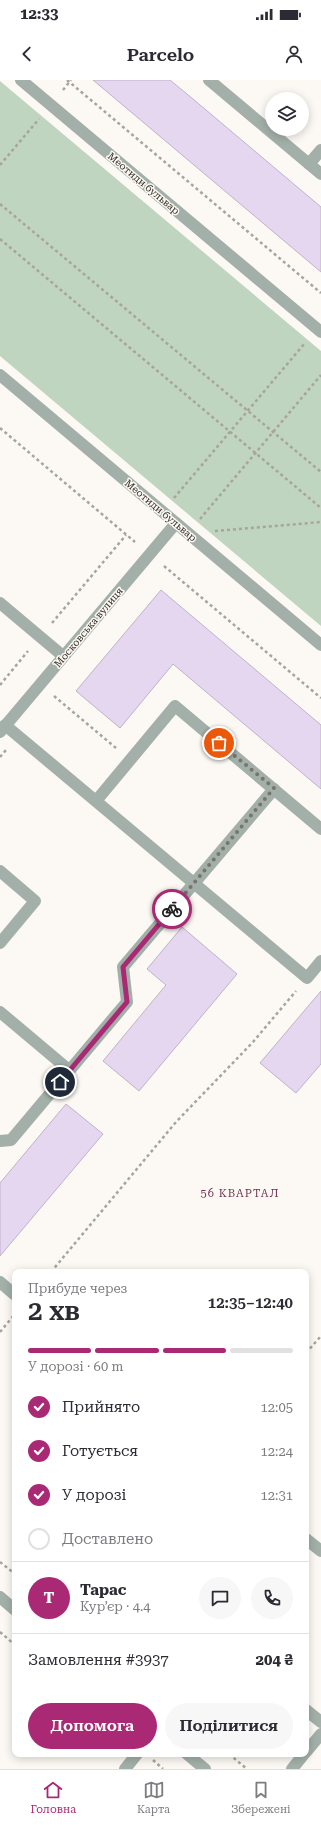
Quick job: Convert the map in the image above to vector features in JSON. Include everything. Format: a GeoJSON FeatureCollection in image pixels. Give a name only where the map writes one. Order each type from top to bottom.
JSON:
{"type":"FeatureCollection","features":[{"type":"Feature","properties":{"kind":"street","name":"Меотиди бульвар"},"geometry":{"type":"LineString","coordinates":[[21,80],[319,330]]}},
{"type":"Feature","properties":{"kind":"street"},"geometry":{"type":"LineString","coordinates":[[209,80],[321,174]]}},
{"type":"Feature","properties":{"kind":"street"},"geometry":{"type":"LineString","coordinates":[[309,164],[321,150]]}},
{"type":"Feature","properties":{"kind":"street","name":"Меотиди бульвар"},"geometry":{"type":"LineString","coordinates":[[0,375],[321,645]]}},
{"type":"Feature","properties":{"kind":"street","name":"Московська вулиця"},"geometry":{"type":"LineString","coordinates":[[3,728],[176,523]]}},
{"type":"Feature","properties":{"kind":"street"},"geometry":{"type":"LineString","coordinates":[[0,603],[63,656]]}},
{"type":"Feature","properties":{"kind":"street"},"geometry":{"type":"LineString","coordinates":[[96,801],[175,706],[321,829]]}},
{"type":"Feature","properties":{"kind":"street"},"geometry":{"type":"LineString","coordinates":[[3,728],[96,801],[306,978],[321,961]]}},
{"type":"Feature","properties":{"kind":"street"},"geometry":{"type":"LineString","coordinates":[[0,1141],[11,1140],[127,1002],[123,967],[274,788]]}},
{"type":"Feature","properties":{"kind":"street"},"geometry":{"type":"LineString","coordinates":[[0,871],[35,901],[0,943]]}},
{"type":"Feature","properties":{"kind":"street"},"geometry":{"type":"LineString","coordinates":[[0,1012],[69,1070]]}},
{"type":"Feature","properties":{"kind":"street"},"geometry":{"type":"LineString","coordinates":[[0,1282],[12,1292]]}},
{"type":"Feature","properties":{"kind":"street"},"geometry":{"type":"LineString","coordinates":[[309,1542],[321,1552]]}},
{"type":"Feature","properties":{"kind":"street"},"geometry":{"type":"LineString","coordinates":[[0,1597],[12,1607]]}},
{"type":"Feature","properties":{"kind":"street"},"geometry":{"type":"LineString","coordinates":[[309,1712],[321,1722]]}},
{"type":"Feature","properties":{"kind":"street"},"geometry":{"type":"LineString","coordinates":[[309,1748],[321,1734]]}},
{"type":"Feature","properties":{"kind":"street"},"geometry":{"type":"LineString","coordinates":[[125,1769],[135,1757]]}},
{"type":"Feature","properties":{"kind":"street"},"geometry":{"type":"LineString","coordinates":[[191,1757],[205,1769]]}},
{"type":"Feature","properties":{"kind":"street"},"geometry":{"type":"LineString","coordinates":[[292,1769],[302,1757]]}},
{"type":"Feature","properties":{"kind":"path"},"geometry":{"type":"LineString","coordinates":[[0,165],[51,105],[69,81],[321,294]]}},
{"type":"Feature","properties":{"kind":"path"},"geometry":{"type":"LineString","coordinates":[[0,204],[321,472]]}},
{"type":"Feature","properties":{"kind":"path"},"geometry":{"type":"LineString","coordinates":[[0,240],[321,508]]}},
{"type":"Feature","properties":{"kind":"path"},"geometry":{"type":"LineString","coordinates":[[163,512],[319,330]]}},
{"type":"Feature","properties":{"kind":"path"},"geometry":{"type":"LineString","coordinates":[[188,533],[321,376]]}},
{"type":"Feature","properties":{"kind":"path"},"geometry":{"type":"LineString","coordinates":[[188,533],[321,522]]}},
{"type":"Feature","properties":{"kind":"path"},"geometry":{"type":"LineString","coordinates":[[0,685],[126,535]]}},
{"type":"Feature","properties":{"kind":"path"},"geometry":{"type":"LineString","coordinates":[[137,544],[141,538]]}},
{"type":"Feature","properties":{"kind":"path"},"geometry":{"type":"LineString","coordinates":[[162,564],[166,559]]}},
{"type":"Feature","properties":{"kind":"path"},"geometry":{"type":"LineString","coordinates":[[52,695],[130,760]]}},
{"type":"Feature","properties":{"kind":"path"},"geometry":{"type":"LineString","coordinates":[[53,1269],[176,1122],[253,1042],[306,978]]}},
{"type":"Feature","properties":{"kind":"path"},"geometry":{"type":"LineString","coordinates":[[0,1332],[12,1318]]}},
{"type":"Feature","properties":{"kind":"path"},"geometry":{"type":"LineString","coordinates":[[309,1350],[321,1336]]}},
{"type":"Feature","properties":{"kind":"path"},"geometry":{"type":"LineString","coordinates":[[0,1562],[12,1572]]}},
{"type":"Feature","properties":{"kind":"path"},"geometry":{"type":"LineString","coordinates":[[0,1632],[12,1642]]}},
{"type":"Feature","properties":{"kind":"path"},"geometry":{"type":"LineString","coordinates":[[233,1757],[247,1769]]}},
{"type":"Feature","properties":{"kind":"green space"},"geometry":{"type":"Polygon","coordinates":[[[0,81],[321,351],[321,626],[0,356],[0,81]]]}},
{"type":"Feature","properties":{"kind":"building"},"geometry":{"type":"Polygon","coordinates":[[[93,80],[170,80],[193,99],[321,207],[321,272],[93,80]]]}},
{"type":"Feature","properties":{"kind":"building"},"geometry":{"type":"Polygon","coordinates":[[[161,590],[321,725],[321,789],[173,664],[120,728],[76,691],[161,590]]]}},
{"type":"Feature","properties":{"kind":"building"},"geometry":{"type":"Polygon","coordinates":[[[182,927],[237,974],[139,1091],[103,1061],[166,985],[147,969],[182,927]]]}},
{"type":"Feature","properties":{"kind":"building"},"geometry":{"type":"Polygon","coordinates":[[[321,991],[321,1064],[296,1093],[260,1063],[321,991]]]}},
{"type":"Feature","properties":{"kind":"building"},"geometry":{"type":"Polygon","coordinates":[[[66,1104],[103,1134],[0,1256],[0,1183],[66,1104]]]}},
{"type":"Feature","properties":{"kind":"way so far"},"geometry":{"type":"LineString","coordinates":[[172,909],[274,788],[219,743]]}},
{"type":"Feature","properties":{"kind":"district","name":"56 КВАРТАЛ"},"geometry":{"type":"Point","coordinates":[240,1193]}},
{"type":"Feature","properties":{"kind":"route"},"geometry":{"type":"LineString","coordinates":[[60,1082],[127,1002],[123,967],[172,909]]}}]}
